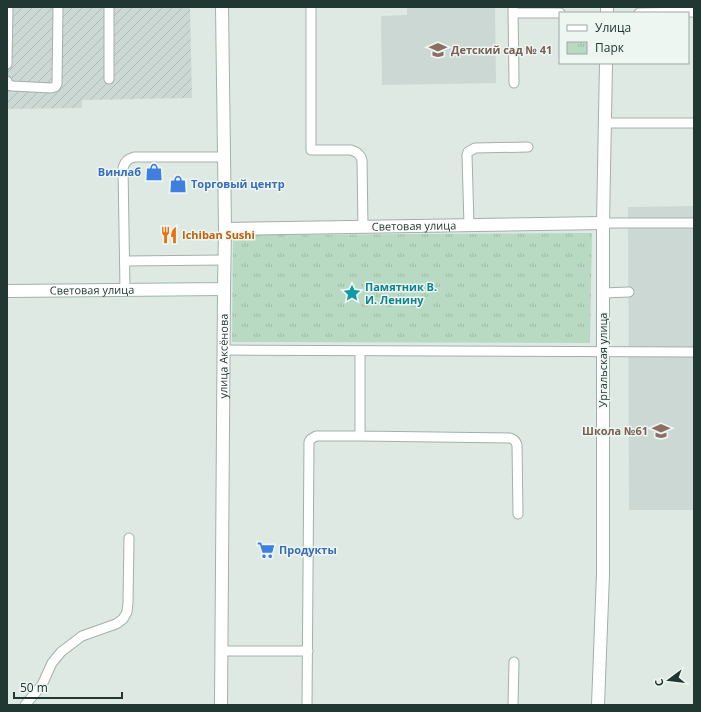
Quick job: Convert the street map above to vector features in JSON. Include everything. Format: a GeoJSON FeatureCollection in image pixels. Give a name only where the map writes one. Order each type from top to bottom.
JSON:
{"type":"FeatureCollection","features":[{"type":"Feature","properties":{"kind":"street","name":"улица Аксёнова"},"geometry":{"type":"LineString","coordinates":[[221,705],[225,228],[222,7]]}},
{"type":"Feature","properties":{"kind":"street","name":"Ургальская улица"},"geometry":{"type":"LineString","coordinates":[[598,705],[603,574],[603,223],[606,64]]}},
{"type":"Feature","properties":{"kind":"street","name":"Световая улица"},"geometry":{"type":"LineString","coordinates":[[225,228],[603,223]]}},
{"type":"Feature","properties":{"kind":"street","name":"Световая улица"},"geometry":{"type":"LineString","coordinates":[[7,291],[224,289]]}},
{"type":"Feature","properties":{"kind":"lane"},"geometry":{"type":"LineString","coordinates":[[7,64],[8,7]]}},
{"type":"Feature","properties":{"kind":"lane"},"geometry":{"type":"LineString","coordinates":[[7,82],[8,85],[13,86],[55,87],[57,84],[58,7]]}},
{"type":"Feature","properties":{"kind":"lane"},"geometry":{"type":"LineString","coordinates":[[109,80],[110,7]]}},
{"type":"Feature","properties":{"kind":"lane"},"geometry":{"type":"LineString","coordinates":[[311,7],[311,150],[351,150],[357,152],[360,156],[362,160],[362,226]]}},
{"type":"Feature","properties":{"kind":"lane"},"geometry":{"type":"LineString","coordinates":[[514,83],[513,10],[559,13]]}},
{"type":"Feature","properties":{"kind":"lane"},"geometry":{"type":"LineString","coordinates":[[605,123],[694,123]]}},
{"type":"Feature","properties":{"kind":"lane"},"geometry":{"type":"LineString","coordinates":[[468,225],[468,152],[475,148],[528,147]]}},
{"type":"Feature","properties":{"kind":"lane"},"geometry":{"type":"LineString","coordinates":[[125,290],[123,168],[125,163],[128,159],[134,157],[224,157]]}},
{"type":"Feature","properties":{"kind":"lane"},"geometry":{"type":"LineString","coordinates":[[603,223],[694,223]]}},
{"type":"Feature","properties":{"kind":"lane"},"geometry":{"type":"LineString","coordinates":[[125,261],[224,260]]}},
{"type":"Feature","properties":{"kind":"lane"},"geometry":{"type":"LineString","coordinates":[[603,292],[629,292]]}},
{"type":"Feature","properties":{"kind":"lane"},"geometry":{"type":"LineString","coordinates":[[224,350],[694,352]]}},
{"type":"Feature","properties":{"kind":"lane"},"geometry":{"type":"LineString","coordinates":[[360,351],[360,436]]}},
{"type":"Feature","properties":{"kind":"lane"},"geometry":{"type":"LineString","coordinates":[[307,705],[309,442],[311,439],[316,436],[360,436],[513,439],[517,445],[518,514]]}},
{"type":"Feature","properties":{"kind":"lane"},"geometry":{"type":"LineString","coordinates":[[25,705],[42,685],[52,663],[61,652],[82,636],[116,624],[127,612],[128,538]]}},
{"type":"Feature","properties":{"kind":"lane"},"geometry":{"type":"LineString","coordinates":[[222,650],[308,651]]}},
{"type":"Feature","properties":{"kind":"lane"},"geometry":{"type":"LineString","coordinates":[[513,705],[514,662]]}},
{"type":"Feature","properties":{"kind":"shaded area"},"geometry":{"type":"Polygon","coordinates":[[[7,7],[190,7],[192,98],[82,100],[82,108],[7,109],[7,7]]]}},
{"type":"Feature","properties":{"kind":"shaded area","name":"Детский сад № 41"},"geometry":{"type":"Polygon","coordinates":[[[407,7],[495,7],[496,83],[382,85],[381,16],[407,15],[407,7]]]}},
{"type":"Feature","properties":{"kind":"shaded area","name":"Школа №61"},"geometry":{"type":"Polygon","coordinates":[[[694,206],[694,510],[629,510],[628,207],[694,206]]]}},
{"type":"Feature","properties":{"kind":"green space"},"geometry":{"type":"Polygon","coordinates":[[[592,233],[590,343],[232,342],[233,235],[592,233]]]}},
{"type":"Feature","properties":{"kind":"place","name":"Детский сад № 41"},"geometry":{"type":"Point","coordinates":[438,50]}},
{"type":"Feature","properties":{"kind":"place","name":"Винлаб"},"geometry":{"type":"Point","coordinates":[154,172]}},
{"type":"Feature","properties":{"kind":"place","name":"Торговый центр"},"geometry":{"type":"Point","coordinates":[178,184]}},
{"type":"Feature","properties":{"kind":"place","name":"Ichiban Sushi"},"geometry":{"type":"Point","coordinates":[169,235]}},
{"type":"Feature","properties":{"kind":"place","name":"Памятник В. И. Ленину"},"geometry":{"type":"Point","coordinates":[352,293]}},
{"type":"Feature","properties":{"kind":"place","name":"Школа №61"},"geometry":{"type":"Point","coordinates":[661,431]}},
{"type":"Feature","properties":{"kind":"place","name":"Продукты"},"geometry":{"type":"Point","coordinates":[266,550]}}]}
